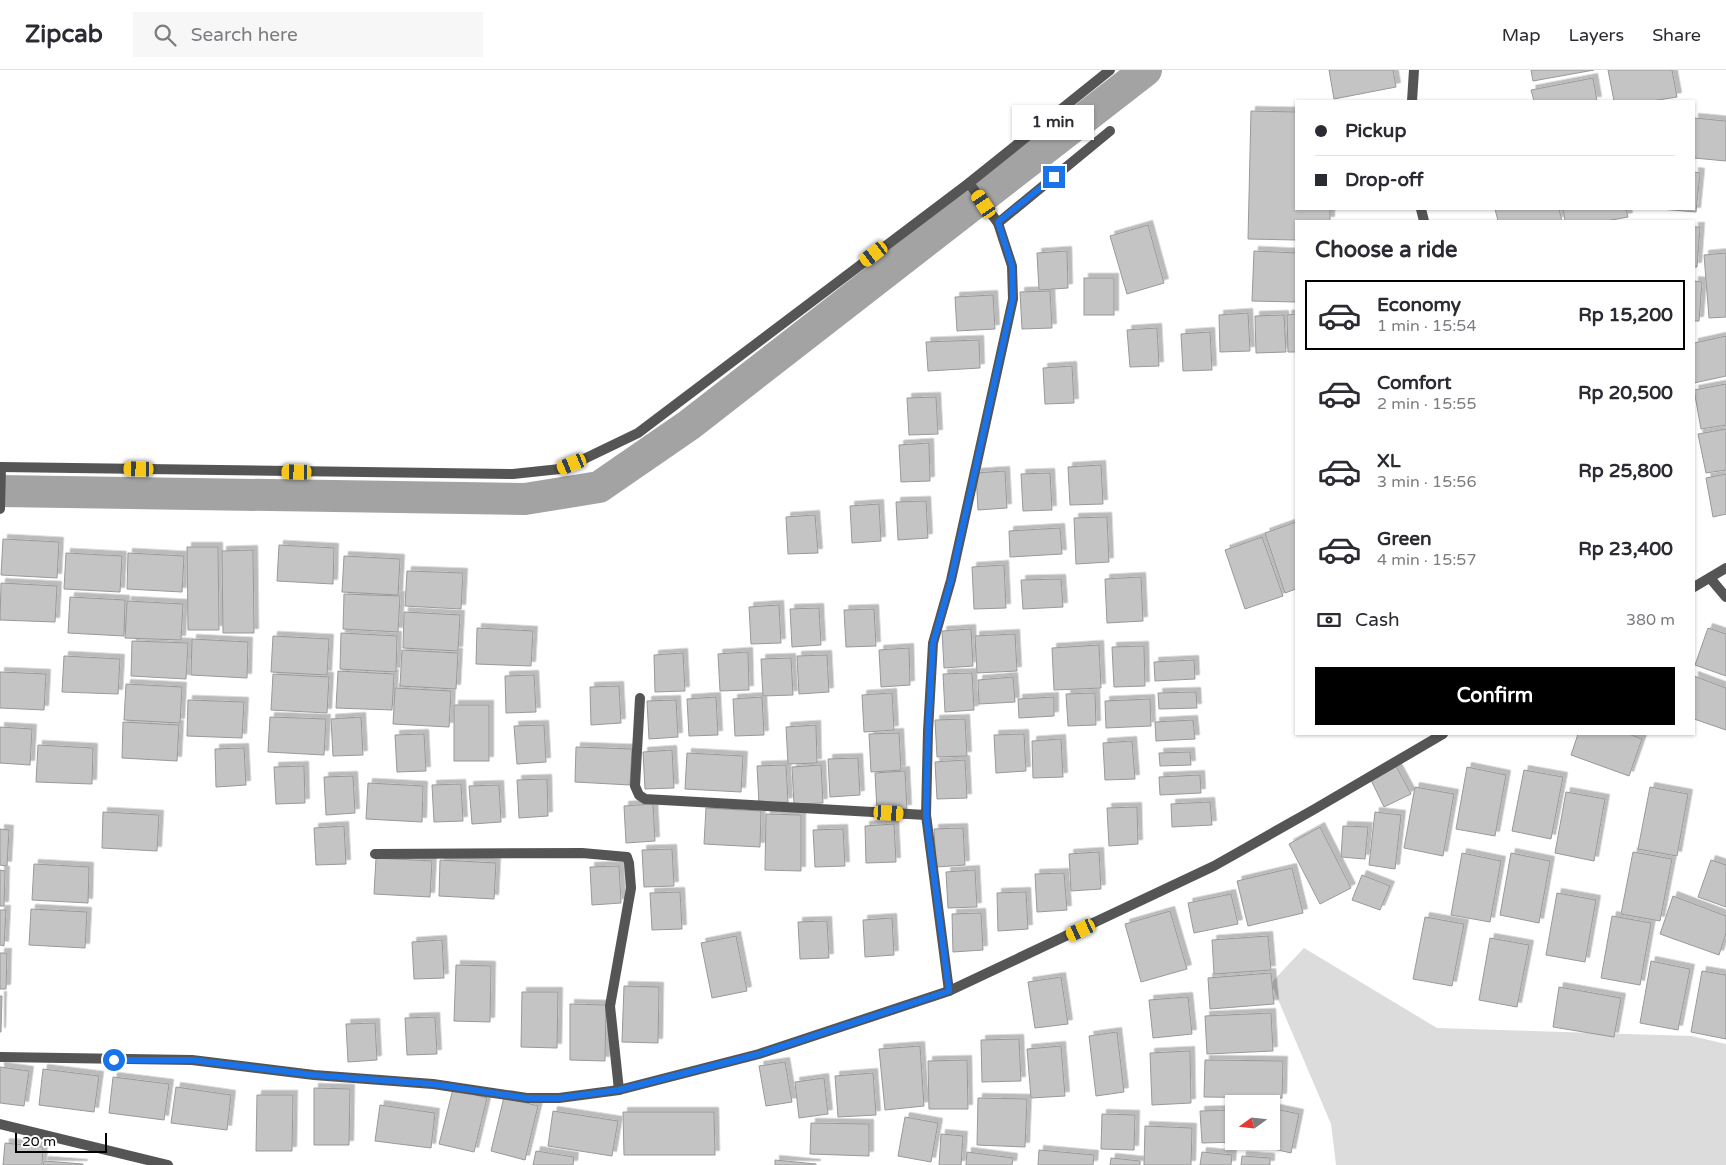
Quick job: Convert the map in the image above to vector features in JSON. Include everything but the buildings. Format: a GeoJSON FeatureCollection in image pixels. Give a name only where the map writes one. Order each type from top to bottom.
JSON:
{"type":"FeatureCollection","features":[{"type":"Feature","properties":{"kind":"street"},"geometry":{"type":"LineString","coordinates":[[0,509],[0,467],[503,474],[560,469],[592,456],[638,433],[972,186],[1110,70]]}},
{"type":"Feature","properties":{"kind":"street"},"geometry":{"type":"LineString","coordinates":[[1412,100],[1414,70]]}},
{"type":"Feature","properties":{"kind":"street"},"geometry":{"type":"LineString","coordinates":[[996,220],[1110,131]]}},
{"type":"Feature","properties":{"kind":"street"},"geometry":{"type":"LineString","coordinates":[[949,991],[926,815],[933,643],[951,580],[1013,298],[1012,266],[996,220],[972,186]]}},
{"type":"Feature","properties":{"kind":"street"},"geometry":{"type":"LineString","coordinates":[[1695,586],[1726,568]]}},
{"type":"Feature","properties":{"kind":"street"},"geometry":{"type":"LineString","coordinates":[[1710,578],[1726,597]]}},
{"type":"Feature","properties":{"kind":"street"},"geometry":{"type":"LineString","coordinates":[[640,698],[635,786],[639,795],[644,799],[926,815]]}},
{"type":"Feature","properties":{"kind":"street"},"geometry":{"type":"LineString","coordinates":[[0,1057],[192,1060],[314,1075],[433,1084],[527,1098],[559,1098],[619,1090],[759,1054],[949,991],[1214,866],[1441,735]]}},
{"type":"Feature","properties":{"kind":"street"},"geometry":{"type":"LineString","coordinates":[[375,854],[582,852],[627,857],[630,863],[631,888],[610,1006],[619,1090]]}},
{"type":"Feature","properties":{"kind":"street"},"geometry":{"type":"LineString","coordinates":[[0,1124],[168,1165]]}},
{"type":"Feature","properties":{"kind":"shaded area"},"geometry":{"type":"Polygon","coordinates":[[[1304,948],[1437,1028],[1692,1036],[1726,1044],[1726,1165],[1336,1165],[1331,1124],[1271,983],[1304,948]]]}},
{"type":"Feature","properties":{"kind":"waterway"},"geometry":{"type":"LineString","coordinates":[[0,491],[525,499],[599,487],[689,425],[1146,70]]}},
{"type":"Feature","properties":{"kind":"route"},"geometry":{"type":"LineString","coordinates":[[114,1060],[192,1060],[314,1075],[433,1084],[527,1098],[559,1098],[619,1090],[759,1054],[949,991],[926,815],[933,643],[951,580],[1013,298],[1012,266],[998,222],[1054,177]]}}]}
